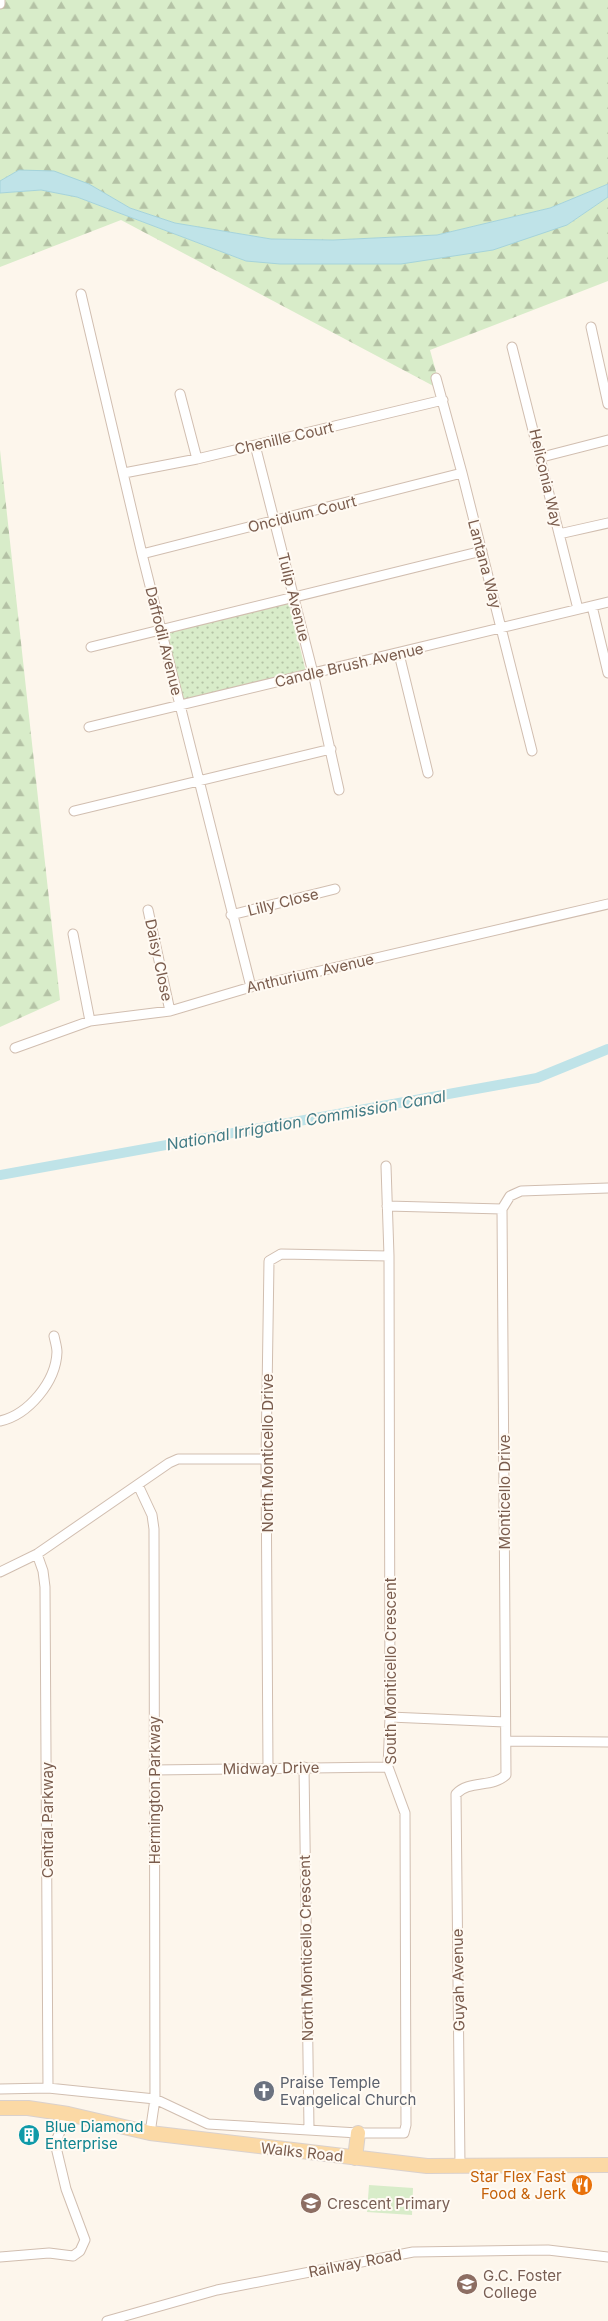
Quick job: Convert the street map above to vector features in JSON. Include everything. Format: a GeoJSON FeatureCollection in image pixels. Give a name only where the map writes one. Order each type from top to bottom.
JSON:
{"type":"FeatureCollection","features":[{"type":"Feature","properties":{"kind":"main road","name":"Walks Road"},"geometry":{"type":"LineString","coordinates":[[0,2108],[28,2108],[68,2114],[150,2134],[427,2166],[608,2166]]}},
{"type":"Feature","properties":{"kind":"main road"},"geometry":{"type":"LineString","coordinates":[[355,2158],[358,2133]]}},
{"type":"Feature","properties":{"kind":"street","name":"Daffodil Avenue"},"geometry":{"type":"LineString","coordinates":[[81,294],[160,628],[251,987]]}},
{"type":"Feature","properties":{"kind":"street"},"geometry":{"type":"LineString","coordinates":[[591,327],[608,404]]}},
{"type":"Feature","properties":{"kind":"street","name":"Heliconia Way"},"geometry":{"type":"LineString","coordinates":[[512,347],[542,456],[578,609]]}},
{"type":"Feature","properties":{"kind":"street","name":"Lantana Way"},"geometry":{"type":"LineString","coordinates":[[436,378],[502,628],[532,751]]}},
{"type":"Feature","properties":{"kind":"street"},"geometry":{"type":"LineString","coordinates":[[180,394],[197,459]]}},
{"type":"Feature","properties":{"kind":"street","name":"Chenille Court"},"geometry":{"type":"LineString","coordinates":[[124,473],[197,459],[443,400]]}},
{"type":"Feature","properties":{"kind":"street"},"geometry":{"type":"LineString","coordinates":[[542,456],[608,440]]}},
{"type":"Feature","properties":{"kind":"street","name":"Tulip Avenue"},"geometry":{"type":"LineString","coordinates":[[255,445],[276,522],[331,749],[339,790]]}},
{"type":"Feature","properties":{"kind":"street","name":"Oncidium Court"},"geometry":{"type":"LineString","coordinates":[[142,554],[276,522],[462,473]]}},
{"type":"Feature","properties":{"kind":"street"},"geometry":{"type":"LineString","coordinates":[[559,534],[608,522]]}},
{"type":"Feature","properties":{"kind":"street"},"geometry":{"type":"LineString","coordinates":[[91,646],[482,551]]}},
{"type":"Feature","properties":{"kind":"street","name":"Candle Brush Avenue"},"geometry":{"type":"LineString","coordinates":[[89,727],[608,602]]}},
{"type":"Feature","properties":{"kind":"street"},"geometry":{"type":"LineString","coordinates":[[592,606],[608,674]]}},
{"type":"Feature","properties":{"kind":"street"},"geometry":{"type":"LineString","coordinates":[[398,654],[428,773]]}},
{"type":"Feature","properties":{"kind":"street"},"geometry":{"type":"LineString","coordinates":[[74,811],[331,749]]}},
{"type":"Feature","properties":{"kind":"street","name":"Lilly Close"},"geometry":{"type":"LineString","coordinates":[[231,914],[335,889]]}},
{"type":"Feature","properties":{"kind":"street","name":"Anthurium Avenue"},"geometry":{"type":"LineString","coordinates":[[15,1048],[90,1021],[170,1011],[251,987],[608,904]]}},
{"type":"Feature","properties":{"kind":"street","name":"Daisy Close"},"geometry":{"type":"LineString","coordinates":[[148,910],[170,1011]]}},
{"type":"Feature","properties":{"kind":"street"},"geometry":{"type":"LineString","coordinates":[[72,934],[90,1021]]}},
{"type":"Feature","properties":{"kind":"street","name":"South Monticello Crescent"},"geometry":{"type":"LineString","coordinates":[[358,2133],[404,2133],[406,2125],[405,1814],[388,1767],[390,1717],[389,1256],[386,1166]]}},
{"type":"Feature","properties":{"kind":"street"},"geometry":{"type":"LineString","coordinates":[[387,1206],[502,1209],[510,1196],[522,1191],[608,1188]]}},
{"type":"Feature","properties":{"kind":"street","name":"Monticello Drive"},"geometry":{"type":"LineString","coordinates":[[456,1794],[462,1788],[499,1781],[506,1775],[502,1209]]}},
{"type":"Feature","properties":{"kind":"street","name":"North Monticello Drive"},"geometry":{"type":"LineString","coordinates":[[268,1768],[266,1460],[269,1261],[281,1254],[389,1256]]}},
{"type":"Feature","properties":{"kind":"street"},"geometry":{"type":"LineString","coordinates":[[0,1421],[8,1420],[30,1404],[42,1392],[53,1371],[57,1352],[54,1336]]}},
{"type":"Feature","properties":{"kind":"street"},"geometry":{"type":"LineString","coordinates":[[0,1571],[37,1554],[169,1463],[178,1459],[266,1460]]}},
{"type":"Feature","properties":{"kind":"street","name":"Hermington Parkway"},"geometry":{"type":"LineString","coordinates":[[138,1485],[152,1515],[154,1529],[155,2099],[150,2134]]}},
{"type":"Feature","properties":{"kind":"street","name":"Central Parkway"},"geometry":{"type":"LineString","coordinates":[[37,1554],[43,1571],[45,1586],[48,2088]]}},
{"type":"Feature","properties":{"kind":"street"},"geometry":{"type":"LineString","coordinates":[[390,1717],[505,1722]]}},
{"type":"Feature","properties":{"kind":"street"},"geometry":{"type":"LineString","coordinates":[[506,1741],[608,1742]]}},
{"type":"Feature","properties":{"kind":"street","name":"North Monticello Crescent"},"geometry":{"type":"LineString","coordinates":[[304,1767],[309,2129]]}},
{"type":"Feature","properties":{"kind":"street","name":"Midway Drive"},"geometry":{"type":"LineString","coordinates":[[154,1770],[388,1767]]}},
{"type":"Feature","properties":{"kind":"street","name":"Guyah Avenue"},"geometry":{"type":"LineString","coordinates":[[456,1794],[460,2166]]}},
{"type":"Feature","properties":{"kind":"street"},"geometry":{"type":"LineString","coordinates":[[0,2089],[48,2088],[155,2099],[208,2124],[358,2133]]}},
{"type":"Feature","properties":{"kind":"street"},"geometry":{"type":"LineString","coordinates":[[0,2257],[49,2253],[73,2256],[80,2251],[85,2240],[66,2189],[55,2142],[68,2114]]}},
{"type":"Feature","properties":{"kind":"street","name":"Railway Road"},"geometry":{"type":"LineString","coordinates":[[107,2321],[217,2290],[414,2252],[548,2250],[608,2257]]}},
{"type":"Feature","properties":{"kind":"green space"},"geometry":{"type":"Polygon","coordinates":[[[0,0],[608,0],[608,184],[550,208],[437,235],[333,240],[271,239],[175,223],[130,208],[89,184],[19,170],[0,181],[0,0]]]}},
{"type":"Feature","properties":{"kind":"green space"},"geometry":{"type":"Polygon","coordinates":[[[41,190],[77,197],[246,261],[567,225],[608,197],[608,281],[430,350],[441,390],[121,220],[0,267],[0,193],[41,190]]]}},
{"type":"Feature","properties":{"kind":"green space"},"geometry":{"type":"Polygon","coordinates":[[[0,450],[60,1000],[0,1027],[0,450]]]}},
{"type":"Feature","properties":{"kind":"green space"},"geometry":{"type":"Polygon","coordinates":[[[289,603],[306,672],[177,704],[160,632],[289,603]]]}},
{"type":"Feature","properties":{"kind":"green space"},"geometry":{"type":"Polygon","coordinates":[[[369,2185],[413,2188],[412,2215],[367,2212],[369,2185]]]}},
{"type":"Feature","properties":{"kind":"water"},"geometry":{"type":"Polygon","coordinates":[[[19,170],[54,171],[89,184],[130,208],[175,223],[271,239],[333,240],[437,235],[550,208],[608,184],[608,197],[567,225],[493,250],[401,264],[280,264],[246,261],[77,197],[41,190],[0,193],[0,181],[19,170]]]}},
{"type":"Feature","properties":{"kind":"waterway","name":"National Irrigation Commission Canal"},"geometry":{"type":"LineString","coordinates":[[0,1175],[537,1078],[608,1049]]}},
{"type":"Feature","properties":{"kind":"place","name":"Praise Temple Evangelical Church"},"geometry":{"type":"Point","coordinates":[264,2091]}},
{"type":"Feature","properties":{"kind":"place","name":"Blue Diamond Enterprise"},"geometry":{"type":"Point","coordinates":[29,2135]}},
{"type":"Feature","properties":{"kind":"place","name":"Star Flex Fast Food & Jerk"},"geometry":{"type":"Point","coordinates":[582,2185]}},
{"type":"Feature","properties":{"kind":"place","name":"Crescent Primary"},"geometry":{"type":"Point","coordinates":[311,2203]}},
{"type":"Feature","properties":{"kind":"place","name":"G.C. Foster College"},"geometry":{"type":"Point","coordinates":[467,2284]}}]}
